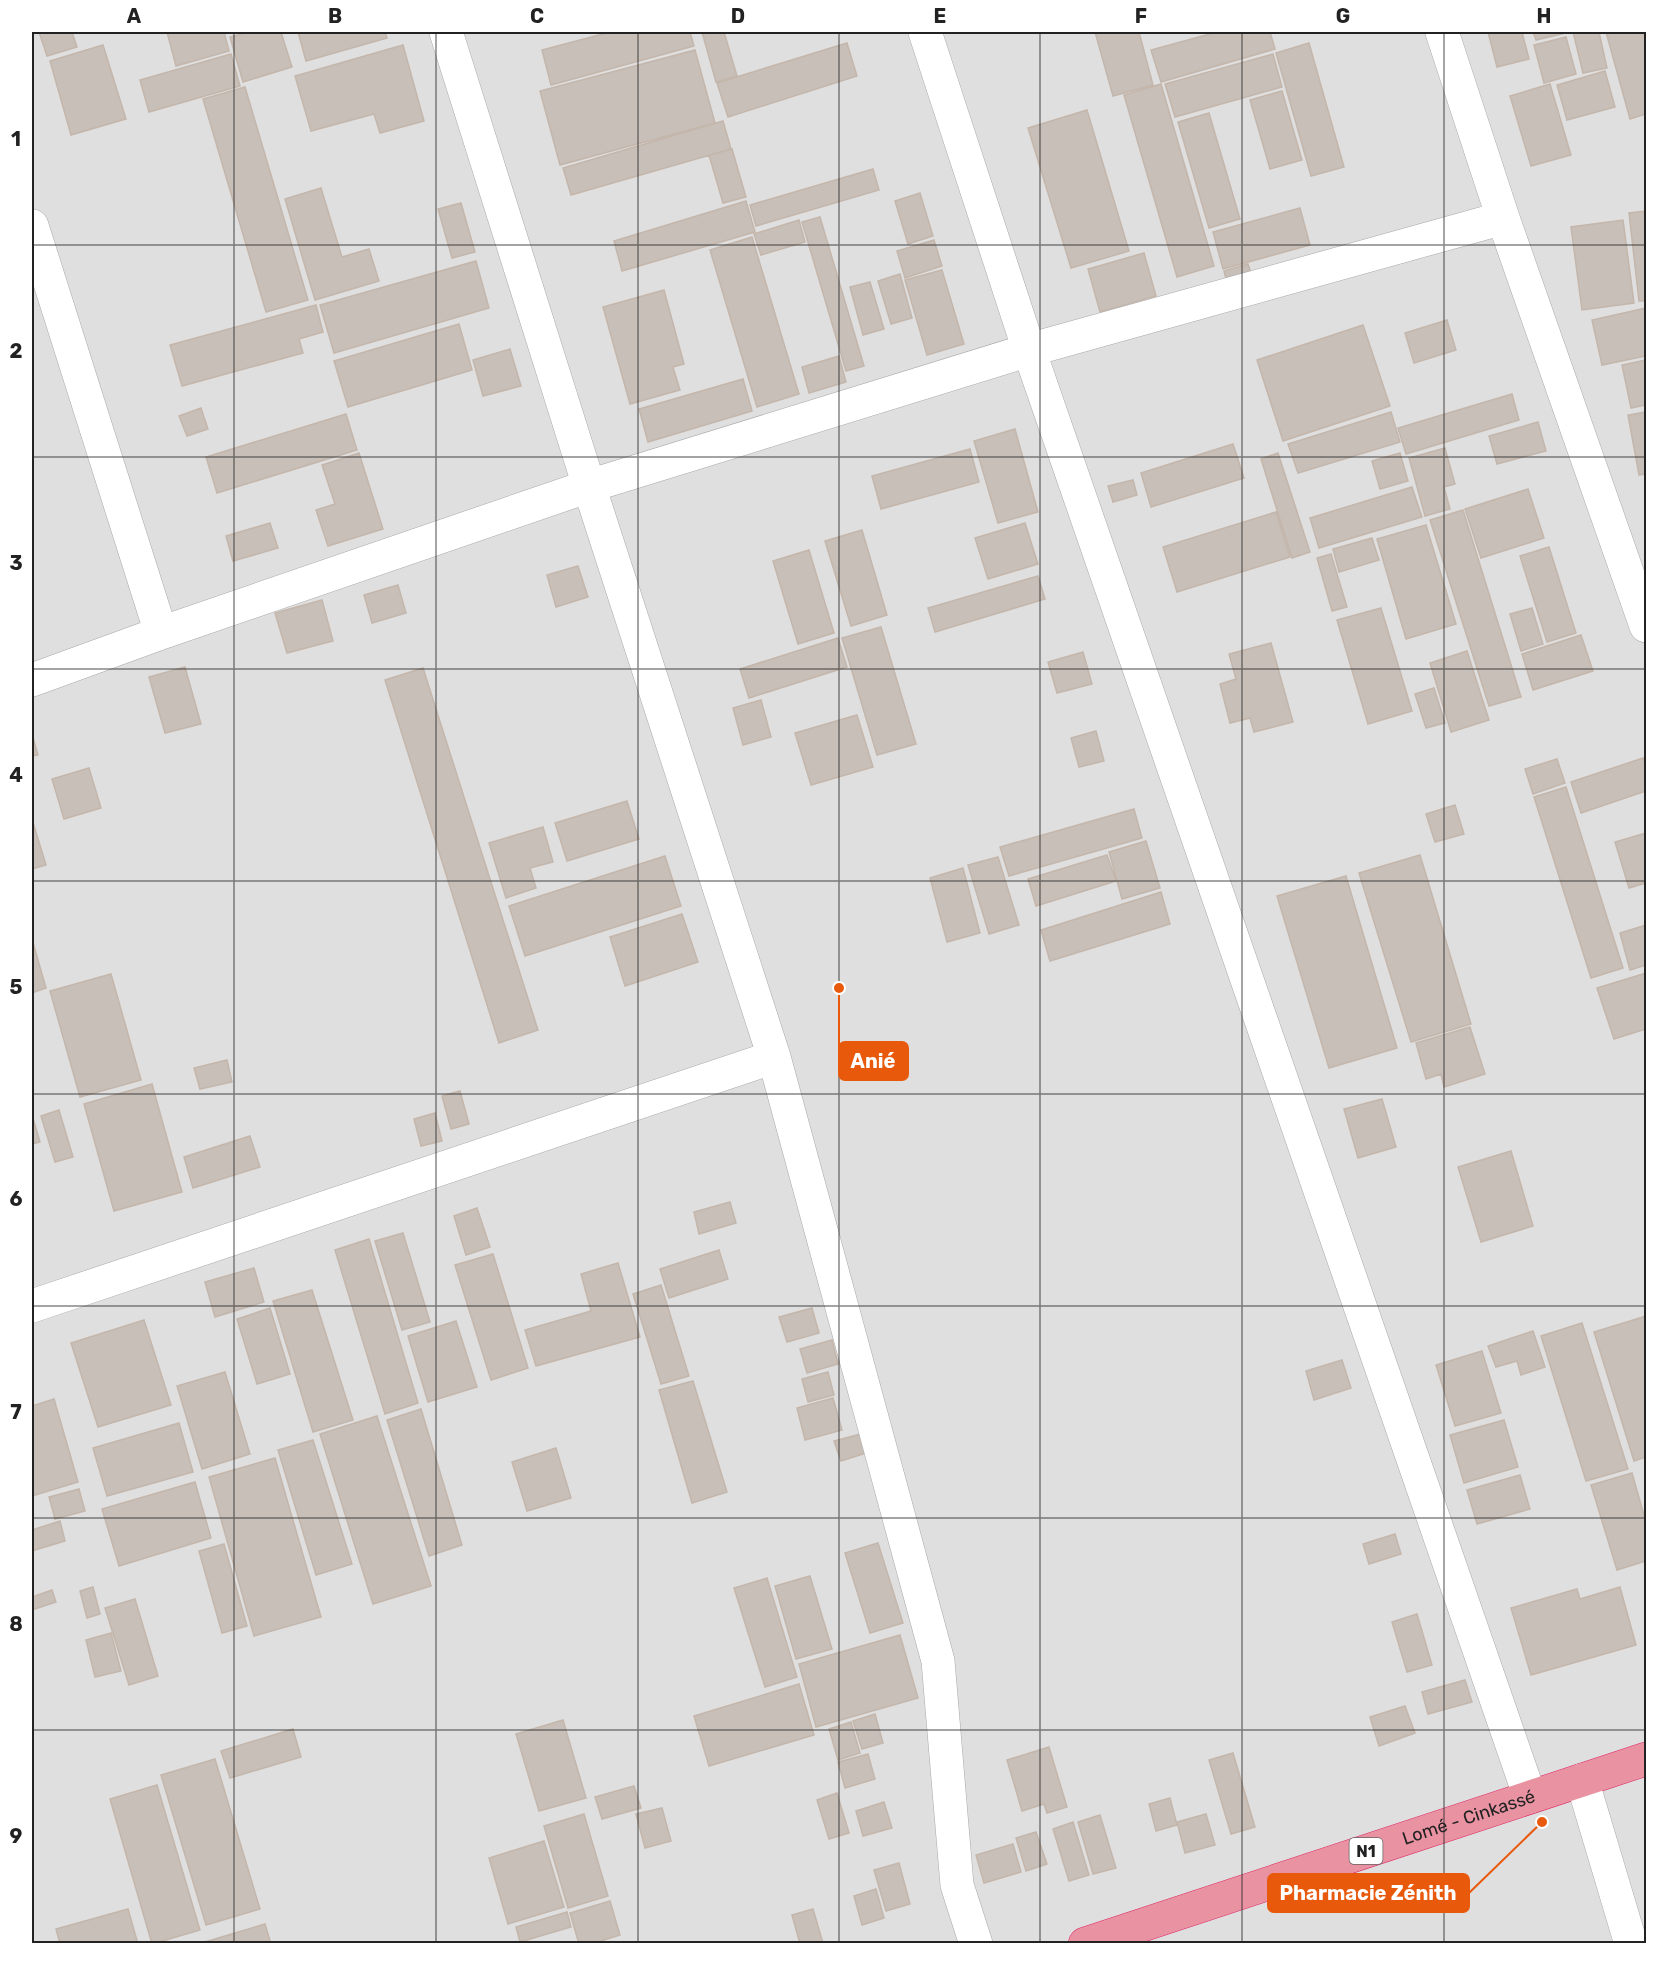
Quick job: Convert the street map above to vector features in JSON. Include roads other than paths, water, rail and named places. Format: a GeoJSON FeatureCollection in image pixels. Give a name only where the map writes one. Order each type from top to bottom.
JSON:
{"type":"FeatureCollection","features":[{"type":"Feature","properties":{"kind":"highway","name":"Lomé - Cinkassé"},"geometry":{"type":"LineString","coordinates":[[1085,1944],[1647,1759]]}},
{"type":"Feature","properties":{"kind":"street"},"geometry":{"type":"LineString","coordinates":[[446,32],[589,486],[774,1057],[938,1660],[957,1885],[976,1944]]}},
{"type":"Feature","properties":{"kind":"street"},"geometry":{"type":"LineString","coordinates":[[925,32],[1029,350],[1530,1797]]}},
{"type":"Feature","properties":{"kind":"street"},"geometry":{"type":"LineString","coordinates":[[1442,32],[1503,218],[1647,626]]}},
{"type":"Feature","properties":{"kind":"street"},"geometry":{"type":"LineString","coordinates":[[32,680],[161,633],[589,486],[1029,350],[1503,218]]}},
{"type":"Feature","properties":{"kind":"street"},"geometry":{"type":"LineString","coordinates":[[32,226],[161,633]]}},
{"type":"Feature","properties":{"kind":"street"},"geometry":{"type":"LineString","coordinates":[[32,1306],[774,1057]]}},
{"type":"Feature","properties":{"kind":"street"},"geometry":{"type":"LineString","coordinates":[[1582,1780],[1631,1944]]}},
{"type":"Feature","properties":{"kind":"place","name":"Anié"},"geometry":{"type":"Point","coordinates":[839,988]}},
{"type":"Feature","properties":{"kind":"place","name":"Pharmacie Zénith"},"geometry":{"type":"Point","coordinates":[1542,1822]}}]}
